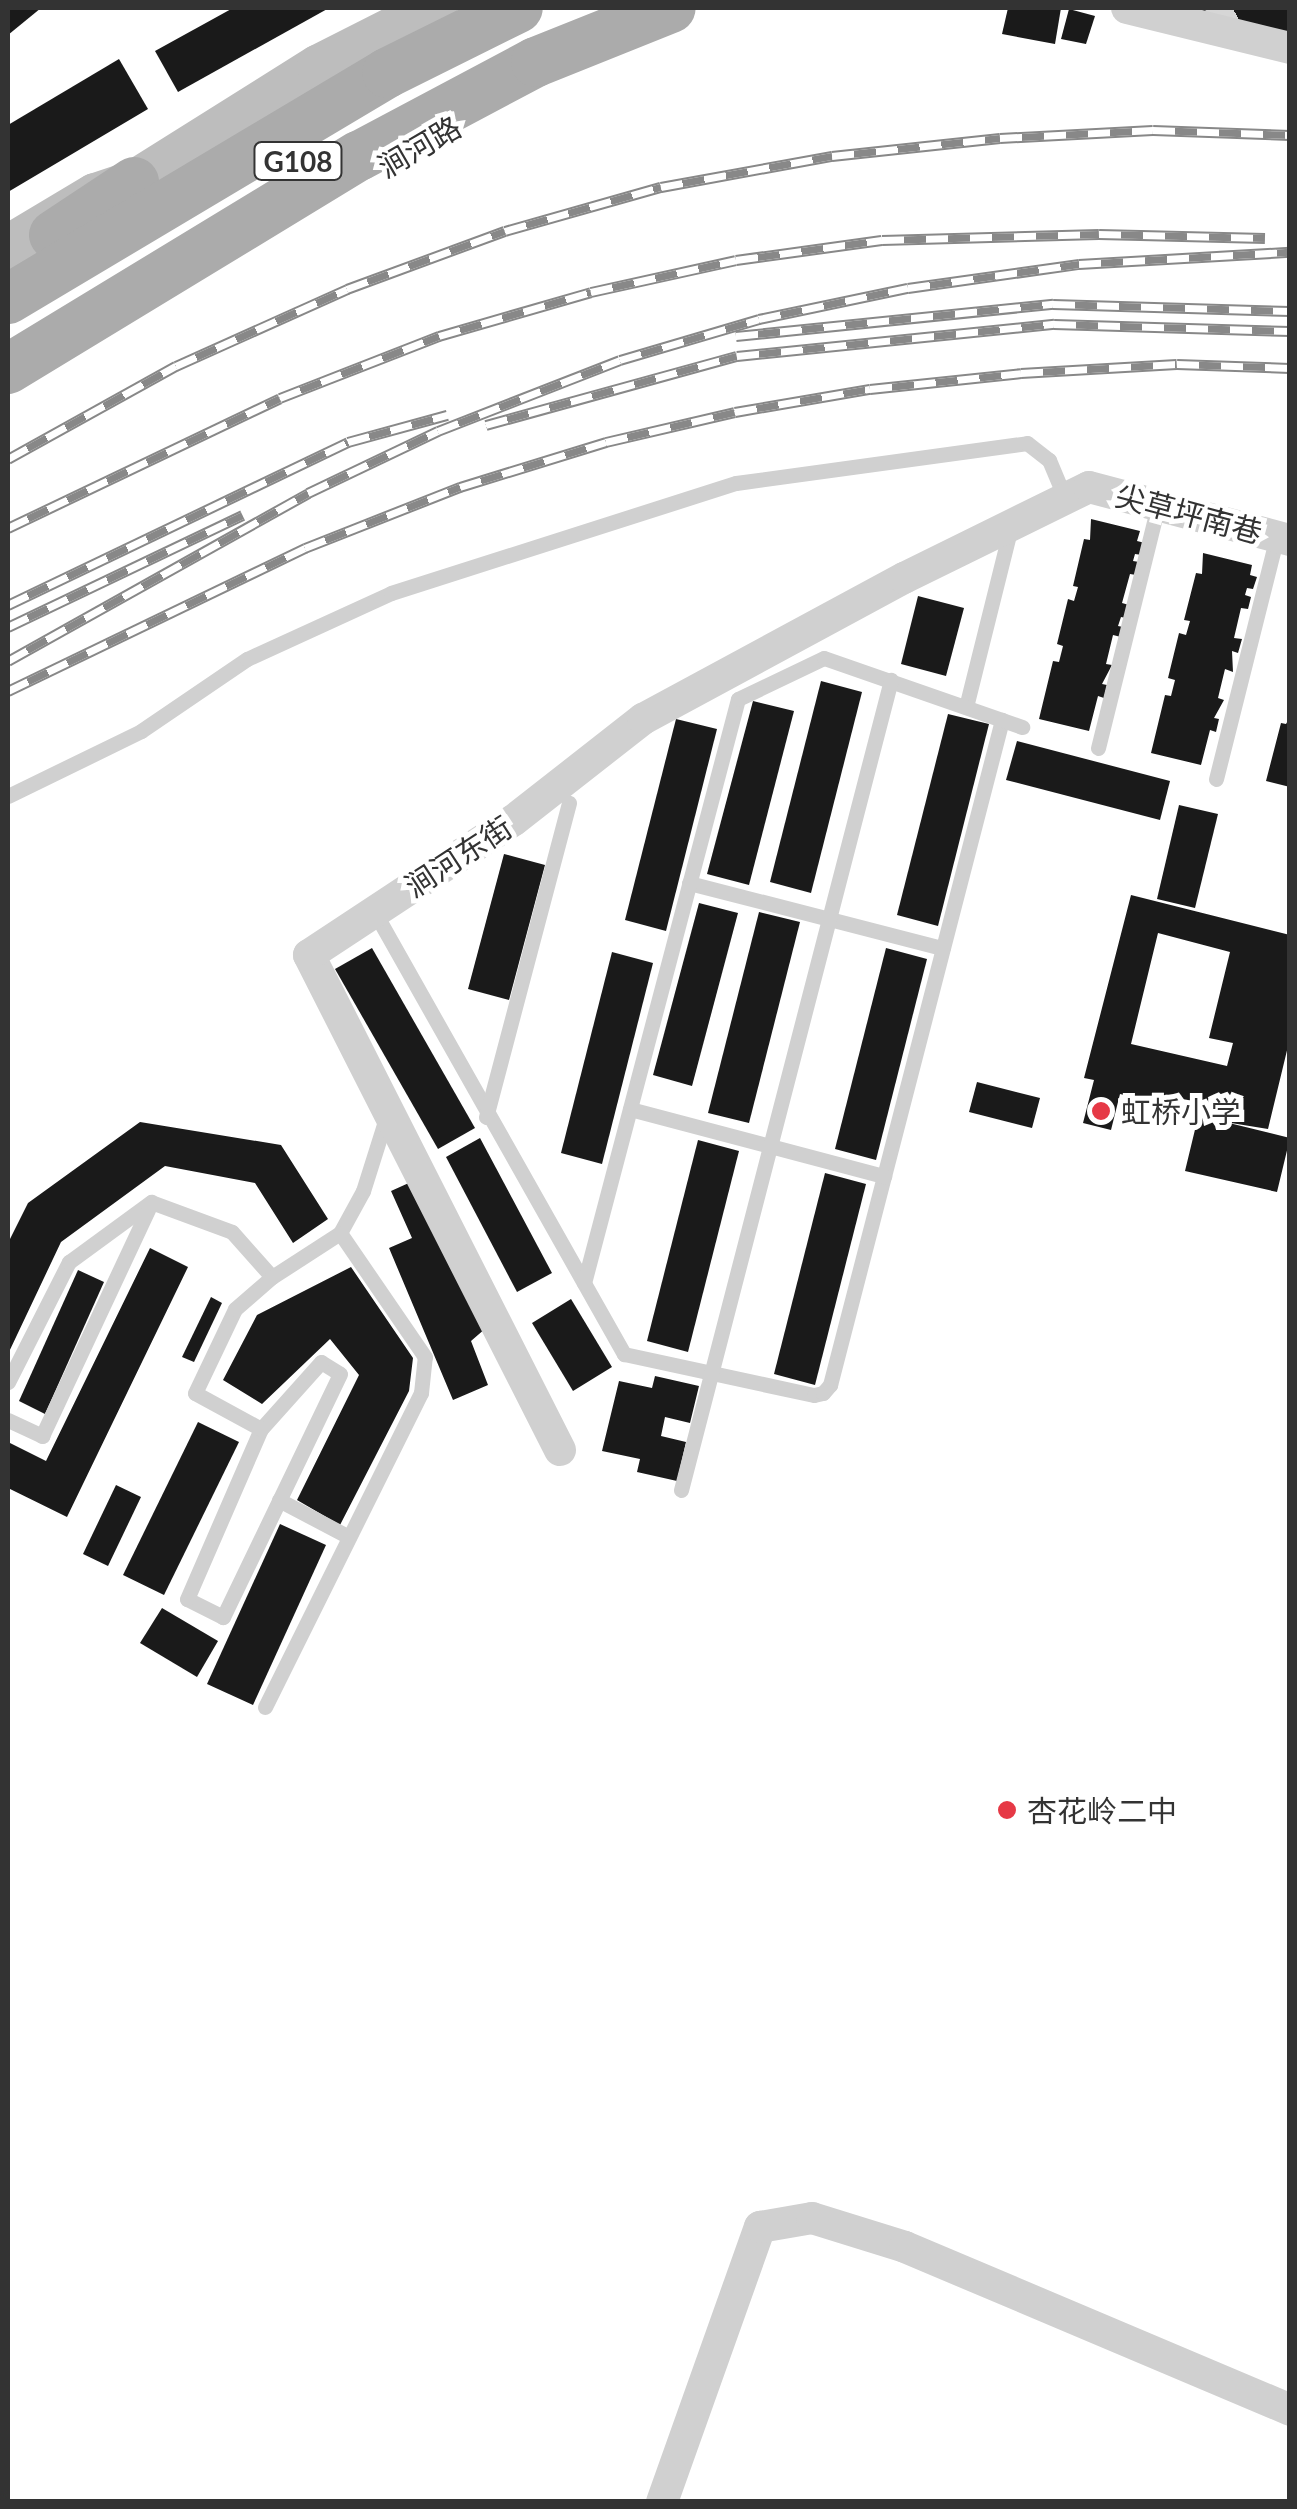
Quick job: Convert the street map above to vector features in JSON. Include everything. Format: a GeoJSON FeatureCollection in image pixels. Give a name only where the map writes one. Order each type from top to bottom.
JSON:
{"type":"FeatureCollection","features":[{"type":"Feature","properties":{"kind":"main road"},"geometry":{"type":"LineString","coordinates":[[13,255],[318,66],[434,8]]}},
{"type":"Feature","properties":{"kind":"main road","name":"G108"},"geometry":{"type":"LineString","coordinates":[[8,299],[387,73],[518,8]]}},
{"type":"Feature","properties":{"kind":"main road","name":"涧河路"},"geometry":{"type":"LineString","coordinates":[[8,334],[384,110],[600,8]]}},
{"type":"Feature","properties":{"kind":"main road"},"geometry":{"type":"LineString","coordinates":[[8,370],[359,156],[536,62],[671,8]]}},
{"type":"Feature","properties":{"kind":"main road","name":"涧河路"},"geometry":{"type":"LineString","coordinates":[[8,388],[490,105],[683,8]]}},
{"type":"Feature","properties":{"kind":"street"},"geometry":{"type":"LineString","coordinates":[[1127,8],[1290,48]]}},
{"type":"Feature","properties":{"kind":"street","name":"尖草坪南巷"},"geometry":{"type":"LineString","coordinates":[[1077,492],[1158,505],[1283,538]]}},
{"type":"Feature","properties":{"kind":"street","name":"涧河东街"},"geometry":{"type":"LineString","coordinates":[[560,1450],[390,1106],[310,955],[514,820],[643,719],[766,649],[1077,492]]}},
{"type":"Feature","properties":{"kind":"street"},"geometry":{"type":"LineString","coordinates":[[662,2502],[760,2227],[812,2218],[905,2247],[1290,2410]]}},
{"type":"Feature","properties":{"kind":"lane"},"geometry":{"type":"LineString","coordinates":[[8,796],[141,730],[247,659],[391,593],[736,484],[1027,443],[1049,460],[1077,492]]}},
{"type":"Feature","properties":{"kind":"lane"},"geometry":{"type":"LineString","coordinates":[[1098,748],[1158,505]]}},
{"type":"Feature","properties":{"kind":"lane"},"geometry":{"type":"LineString","coordinates":[[966,707],[1012,523]]}},
{"type":"Feature","properties":{"kind":"lane"},"geometry":{"type":"LineString","coordinates":[[1216,779],[1283,538]]}},
{"type":"Feature","properties":{"kind":"lane"},"geometry":{"type":"LineString","coordinates":[[584,1283],[738,699],[824,658],[1022,727]]}},
{"type":"Feature","properties":{"kind":"lane"},"geometry":{"type":"LineString","coordinates":[[681,1490],[708,1372],[890,680]]}},
{"type":"Feature","properties":{"kind":"lane"},"geometry":{"type":"LineString","coordinates":[[374,911],[624,1354],[814,1395],[830,1385],[1002,720]]}},
{"type":"Feature","properties":{"kind":"lane"},"geometry":{"type":"LineString","coordinates":[[487,1114],[570,802]]}},
{"type":"Feature","properties":{"kind":"lane"},"geometry":{"type":"LineString","coordinates":[[689,883],[943,948]]}},
{"type":"Feature","properties":{"kind":"lane"},"geometry":{"type":"LineString","coordinates":[[262,1429],[195,1393],[235,1309],[272,1277],[340,1233],[363,1191],[390,1106]]}},
{"type":"Feature","properties":{"kind":"lane"},"geometry":{"type":"LineString","coordinates":[[630,1110],[884,1176]]}},
{"type":"Feature","properties":{"kind":"lane"},"geometry":{"type":"LineString","coordinates":[[152,1202],[232,1232],[272,1277]]}},
{"type":"Feature","properties":{"kind":"lane"},"geometry":{"type":"LineString","coordinates":[[8,1382],[69,1262],[152,1202]]}},
{"type":"Feature","properties":{"kind":"lane"},"geometry":{"type":"LineString","coordinates":[[8,1420],[42,1436],[152,1202]]}},
{"type":"Feature","properties":{"kind":"lane"},"geometry":{"type":"LineString","coordinates":[[265,1707],[421,1393],[425,1357],[340,1233]]}},
{"type":"Feature","properties":{"kind":"lane"},"geometry":{"type":"LineString","coordinates":[[321,1362],[340,1374],[224,1617],[187,1599],[262,1429],[321,1362]]}},
{"type":"Feature","properties":{"kind":"lane"},"geometry":{"type":"LineString","coordinates":[[280,1500],[349,1537]]}},
{"type":"Feature","properties":{"kind":"building"},"geometry":{"type":"Polygon","coordinates":[[[8,8],[41,8],[8,35],[8,8]]]}},
{"type":"Feature","properties":{"kind":"building"},"geometry":{"type":"Polygon","coordinates":[[[233,8],[329,8],[178,92],[155,51],[233,8]]]}},
{"type":"Feature","properties":{"kind":"building"},"geometry":{"type":"Polygon","coordinates":[[[1008,8],[1061,8],[1055,44],[1002,34],[1008,8]]]}},
{"type":"Feature","properties":{"kind":"building"},"geometry":{"type":"Polygon","coordinates":[[[1166,8],[1290,8],[1290,38],[1166,8]]]}},
{"type":"Feature","properties":{"kind":"building"},"geometry":{"type":"Polygon","coordinates":[[[1069,9],[1095,16],[1086,44],[1061,39],[1069,9]]]}},
{"type":"Feature","properties":{"kind":"building"},"geometry":{"type":"Polygon","coordinates":[[[119,59],[148,109],[8,192],[8,125],[119,59]]]}},
{"type":"Feature","properties":{"kind":"building"},"geometry":{"type":"Polygon","coordinates":[[[1091,519],[1140,531],[1137,541],[1145,543],[1142,555],[1135,554],[1133,561],[1139,562],[1136,575],[1130,574],[1122,603],[1129,605],[1126,618],[1121,617],[1118,626],[1123,627],[1121,637],[1113,635],[1106,664],[1112,665],[1102,684],[1107,685],[1104,698],[1098,696],[1089,731],[1039,719],[1053,661],[1059,662],[1063,646],[1057,644],[1068,599],[1074,601],[1078,587],[1073,586],[1084,539],[1090,540],[1091,519]]]}},
{"type":"Feature","properties":{"kind":"building"},"geometry":{"type":"Polygon","coordinates":[[[1203,553],[1252,565],[1250,575],[1257,577],[1253,589],[1247,588],[1245,595],[1251,597],[1248,609],[1241,608],[1234,638],[1242,639],[1238,653],[1232,651],[1233,672],[1225,669],[1218,698],[1224,700],[1214,718],[1219,719],[1216,732],[1210,730],[1201,765],[1151,753],[1165,695],[1171,696],[1175,680],[1168,678],[1179,633],[1186,635],[1190,621],[1184,620],[1196,573],[1202,574],[1203,553]]]}},
{"type":"Feature","properties":{"kind":"building"},"geometry":{"type":"Polygon","coordinates":[[[918,596],[964,608],[946,676],[901,664],[918,596]]]}},
{"type":"Feature","properties":{"kind":"building"},"geometry":{"type":"Polygon","coordinates":[[[821,681],[862,692],[811,893],[770,882],[821,681]]]}},
{"type":"Feature","properties":{"kind":"building"},"geometry":{"type":"Polygon","coordinates":[[[753,701],[794,711],[749,885],[707,874],[753,701]]]}},
{"type":"Feature","properties":{"kind":"building"},"geometry":{"type":"Polygon","coordinates":[[[948,714],[989,724],[938,926],[897,915],[948,714]]]}},
{"type":"Feature","properties":{"kind":"building"},"geometry":{"type":"Polygon","coordinates":[[[1290,717],[1290,787],[1266,781],[1281,723],[1286,724],[1290,717]]]}},
{"type":"Feature","properties":{"kind":"building"},"geometry":{"type":"Polygon","coordinates":[[[676,719],[717,729],[666,931],[625,920],[676,719]]]}},
{"type":"Feature","properties":{"kind":"building"},"geometry":{"type":"Polygon","coordinates":[[[1017,741],[1170,781],[1160,820],[1006,780],[1017,741]]]}},
{"type":"Feature","properties":{"kind":"building"},"geometry":{"type":"Polygon","coordinates":[[[1179,805],[1218,814],[1195,908],[1157,899],[1179,805]]]}},
{"type":"Feature","properties":{"kind":"building"},"geometry":{"type":"Polygon","coordinates":[[[504,854],[545,865],[509,1000],[468,989],[504,854]]]}},
{"type":"Feature","properties":{"kind":"building"},"geometry":{"type":"Polygon","coordinates":[[[1131,895],[1290,935],[1290,1038],[1268,1129],[1225,1122],[1290,1138],[1277,1192],[1185,1171],[1199,1113],[1120,1094],[1111,1130],[1083,1123],[1094,1080],[1084,1078],[1131,895]],[[1158,933],[1131,1044],[1227,1066],[1233,1043],[1209,1038],[1230,952],[1158,933]]]}},
{"type":"Feature","properties":{"kind":"building"},"geometry":{"type":"Polygon","coordinates":[[[699,903],[738,913],[692,1086],[653,1075],[699,903]]]}},
{"type":"Feature","properties":{"kind":"building"},"geometry":{"type":"Polygon","coordinates":[[[759,912],[800,922],[749,1123],[708,1113],[759,912]]]}},
{"type":"Feature","properties":{"kind":"building"},"geometry":{"type":"Polygon","coordinates":[[[372,948],[475,1128],[438,1149],[335,969],[372,948]]]}},
{"type":"Feature","properties":{"kind":"building"},"geometry":{"type":"Polygon","coordinates":[[[886,948],[927,959],[876,1160],[835,1149],[886,948]]]}},
{"type":"Feature","properties":{"kind":"building"},"geometry":{"type":"Polygon","coordinates":[[[612,952],[653,963],[602,1164],[561,1153],[612,952]]]}},
{"type":"Feature","properties":{"kind":"building"},"geometry":{"type":"Polygon","coordinates":[[[977,1082],[1040,1098],[1032,1128],[969,1112],[977,1082]]]}},
{"type":"Feature","properties":{"kind":"building"},"geometry":{"type":"Polygon","coordinates":[[[140,1122],[281,1145],[328,1219],[293,1243],[255,1183],[165,1166],[61,1242],[8,1354],[8,1243],[28,1203],[140,1122]]]}},
{"type":"Feature","properties":{"kind":"building"},"geometry":{"type":"Polygon","coordinates":[[[480,1138],[552,1273],[517,1292],[446,1157],[480,1138]]]}},
{"type":"Feature","properties":{"kind":"building"},"geometry":{"type":"Polygon","coordinates":[[[698,1140],[739,1151],[688,1352],[647,1341],[698,1140]]]}},
{"type":"Feature","properties":{"kind":"building"},"geometry":{"type":"Polygon","coordinates":[[[825,1173],[866,1184],[815,1385],[774,1374],[825,1173]]]}},
{"type":"Feature","properties":{"kind":"building"},"geometry":{"type":"Polygon","coordinates":[[[411,1182],[486,1328],[471,1341],[488,1385],[453,1400],[389,1248],[412,1238],[391,1191],[411,1182]]]}},
{"type":"Feature","properties":{"kind":"building"},"geometry":{"type":"Polygon","coordinates":[[[150,1248],[188,1267],[67,1517],[8,1488],[8,1442],[46,1461],[150,1248]]]}},
{"type":"Feature","properties":{"kind":"building"},"geometry":{"type":"Polygon","coordinates":[[[351,1267],[413,1358],[409,1391],[340,1525],[297,1500],[359,1375],[330,1339],[262,1404],[223,1380],[257,1315],[351,1267]]]}},
{"type":"Feature","properties":{"kind":"building"},"geometry":{"type":"Polygon","coordinates":[[[78,1270],[104,1282],[45,1414],[19,1401],[78,1270]]]}},
{"type":"Feature","properties":{"kind":"building"},"geometry":{"type":"Polygon","coordinates":[[[211,1297],[222,1303],[194,1362],[182,1357],[211,1297]]]}},
{"type":"Feature","properties":{"kind":"building"},"geometry":{"type":"Polygon","coordinates":[[[571,1299],[612,1367],[573,1391],[532,1323],[571,1299]]]}},
{"type":"Feature","properties":{"kind":"building"},"geometry":{"type":"Polygon","coordinates":[[[655,1376],[699,1386],[690,1423],[665,1417],[661,1436],[686,1442],[677,1481],[637,1472],[640,1459],[602,1451],[619,1381],[652,1388],[655,1376]]]}},
{"type":"Feature","properties":{"kind":"building"},"geometry":{"type":"Polygon","coordinates":[[[198,1422],[239,1442],[164,1595],[123,1575],[198,1422]]]}},
{"type":"Feature","properties":{"kind":"building"},"geometry":{"type":"Polygon","coordinates":[[[116,1485],[141,1497],[108,1566],[83,1554],[116,1485]]]}},
{"type":"Feature","properties":{"kind":"building"},"geometry":{"type":"Polygon","coordinates":[[[280,1524],[326,1545],[253,1705],[207,1684],[280,1524]]]}},
{"type":"Feature","properties":{"kind":"building"},"geometry":{"type":"Polygon","coordinates":[[[162,1608],[218,1641],[197,1677],[140,1643],[162,1608]]]}},
{"type":"Feature","properties":{"kind":"tunnel"},"geometry":{"type":"LineString","coordinates":[[1207,28],[1241,8]]}},
{"type":"Feature","properties":{"kind":"railway"},"geometry":{"type":"LineString","coordinates":[[8,459],[176,366],[347,289],[505,231],[661,187],[832,156],[1000,138],[1153,130],[1290,135]]}},
{"type":"Feature","properties":{"kind":"railway"},"geometry":{"type":"LineString","coordinates":[[8,528],[280,398],[439,336],[591,292],[736,260],[882,240],[1099,234],[1265,238]]}},
{"type":"Feature","properties":{"kind":"railway"},"geometry":{"type":"LineString","coordinates":[[8,661],[308,493],[438,431],[620,360],[759,319],[908,288],[1079,264],[1290,252]]}},
{"type":"Feature","properties":{"kind":"railway"},"geometry":{"type":"LineString","coordinates":[[736,336],[1053,304],[1290,311]]}},
{"type":"Feature","properties":{"kind":"railway"},"geometry":{"type":"LineString","coordinates":[[486,425],[737,356],[1054,324],[1290,331]]}},
{"type":"Feature","properties":{"kind":"railway"},"geometry":{"type":"LineString","coordinates":[[8,691],[305,548],[460,487],[606,442],[735,412],[870,389],[1021,373],[1177,364],[1290,368]]}},
{"type":"Feature","properties":{"kind":"railway"},"geometry":{"type":"LineString","coordinates":[[8,605],[348,442],[447,415]]}},
{"type":"Feature","properties":{"kind":"railway"},"geometry":{"type":"LineString","coordinates":[[8,627],[243,515]]}},
{"type":"Feature","properties":{"kind":"place","name":"虹桥小学"},"geometry":{"type":"Point","coordinates":[1101,1111]}},
{"type":"Feature","properties":{"kind":"place","name":"杏花岭二中"},"geometry":{"type":"Point","coordinates":[1007,1810]}}]}
